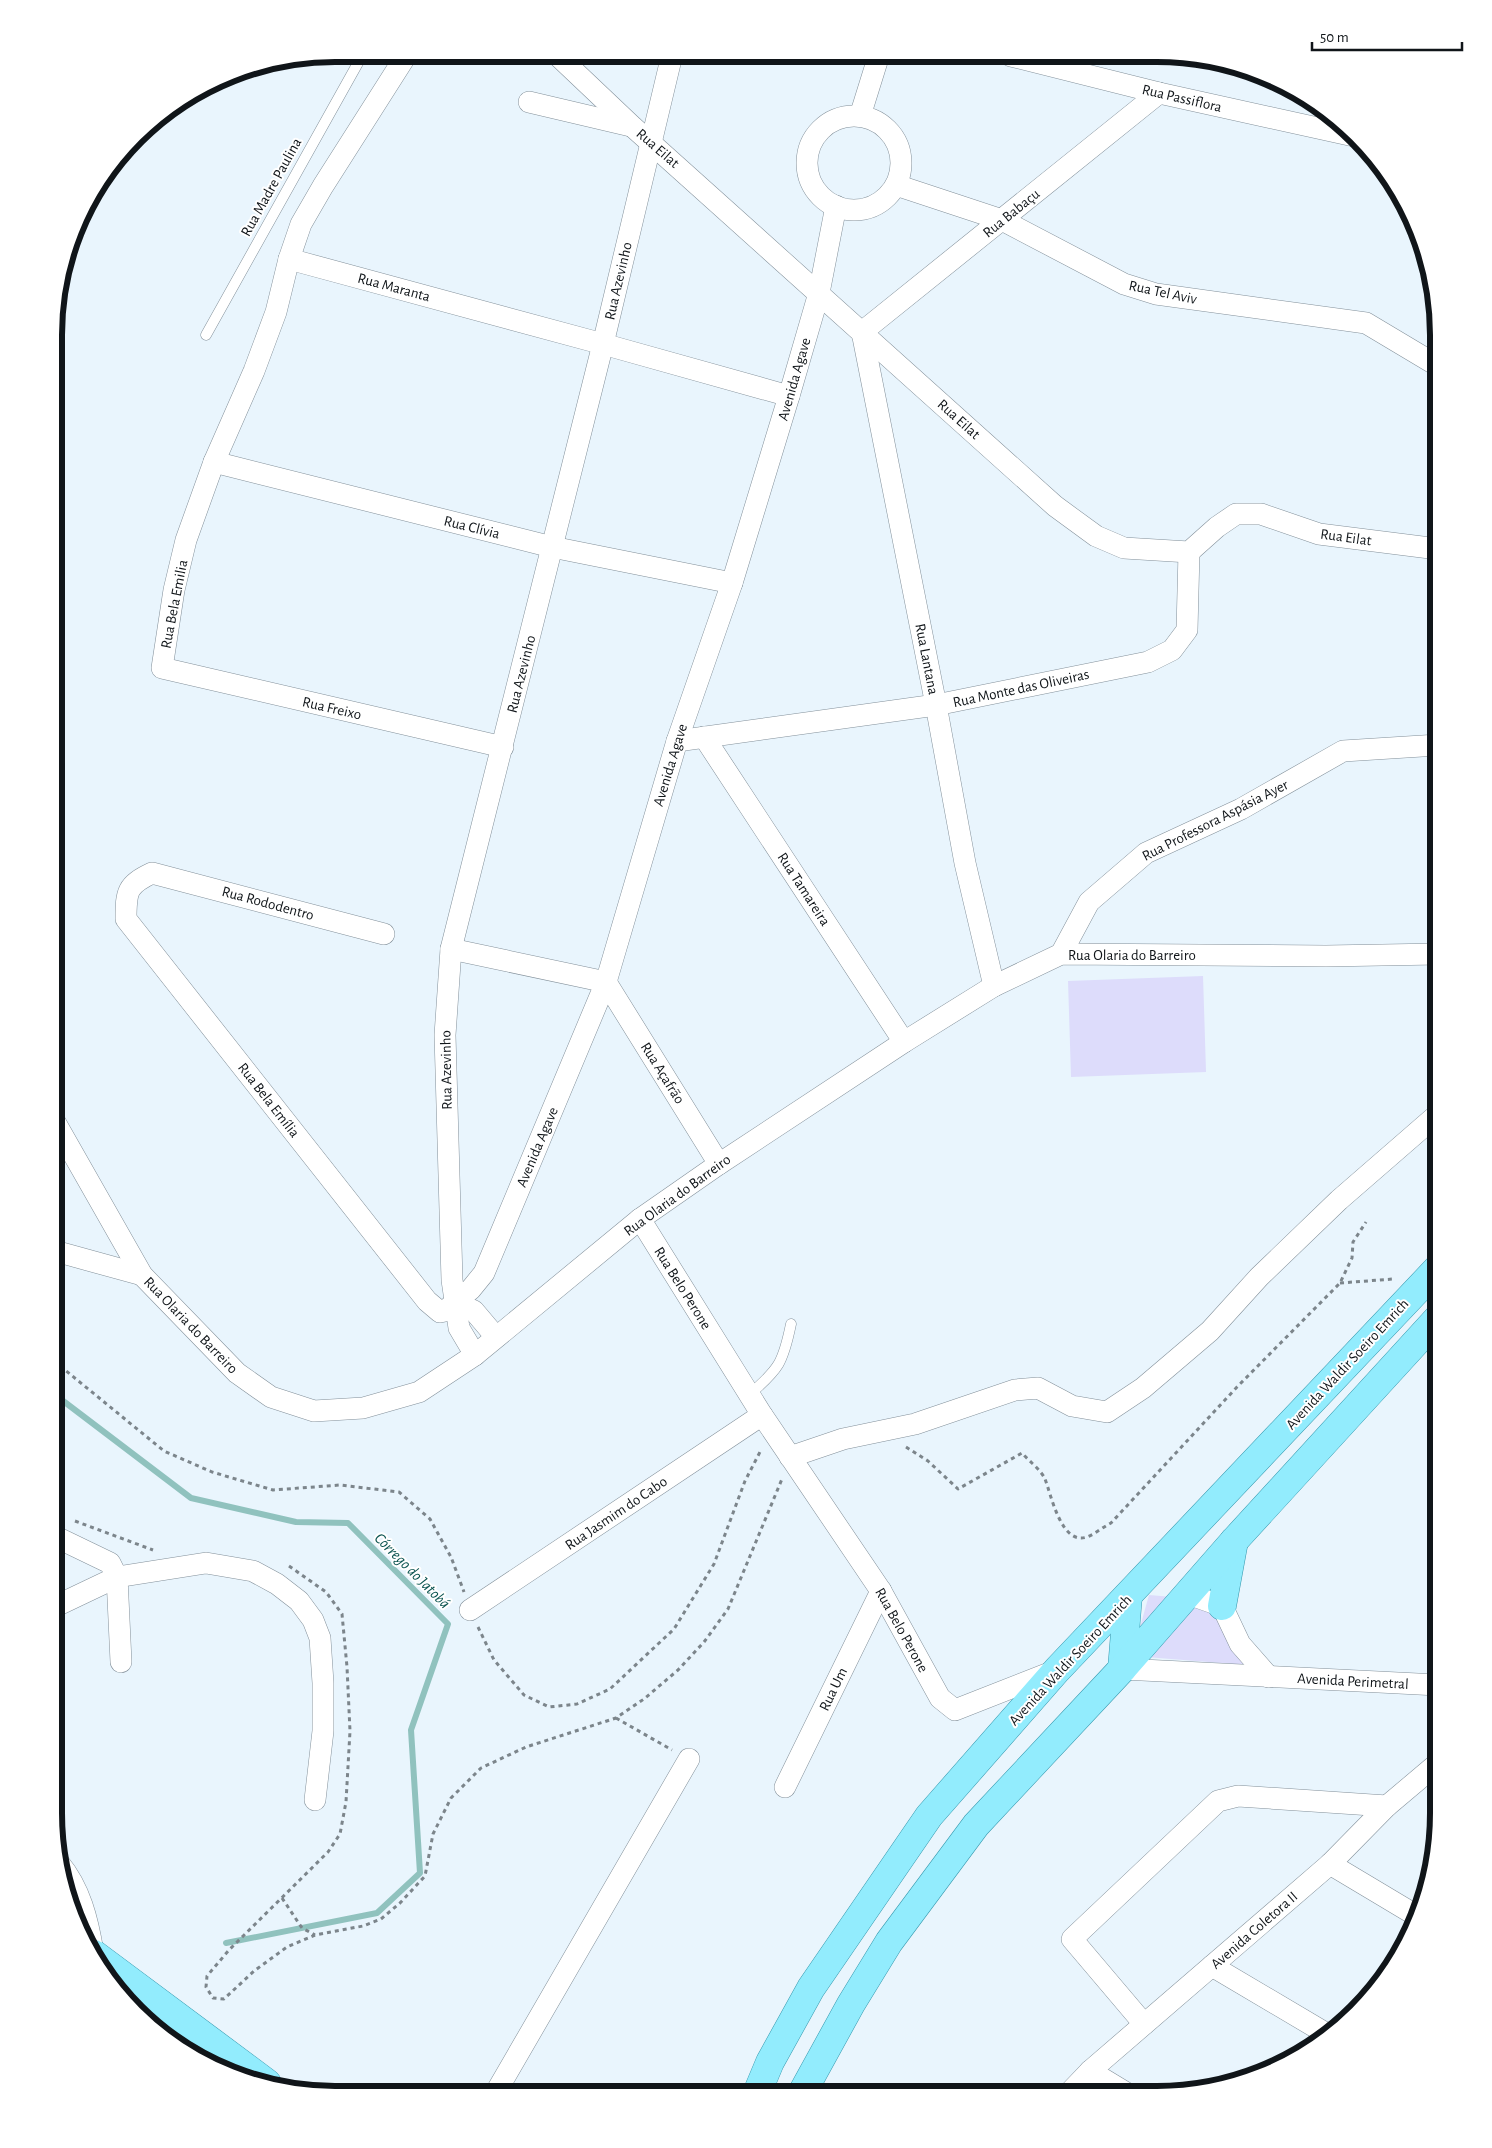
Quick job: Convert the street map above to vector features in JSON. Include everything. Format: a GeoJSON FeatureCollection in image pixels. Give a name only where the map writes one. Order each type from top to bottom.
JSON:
{"type":"FeatureCollection","features":[{"type":"Feature","properties":{"kind":"main road","name":"Avenida Waldir Soeiro Emrich"},"geometry":{"type":"LineString","coordinates":[[760,2086],[770,2062],[810,1988],[929,1816],[1057,1670],[1135,1590],[1430,1277]]}},
{"type":"Feature","properties":{"kind":"main road"},"geometry":{"type":"LineString","coordinates":[[806,2086],[850,2004],[889,1942],[976,1825],[1122,1669],[1234,1541],[1430,1327]]}},
{"type":"Feature","properties":{"kind":"main road"},"geometry":{"type":"LineString","coordinates":[[1222,1606],[1234,1541]]}},
{"type":"Feature","properties":{"kind":"main road"},"geometry":{"type":"LineString","coordinates":[[1122,1669],[1135,1590],[1188,1594]]}},
{"type":"Feature","properties":{"kind":"main road"},"geometry":{"type":"LineString","coordinates":[[109,1965],[253,2072]]}},
{"type":"Feature","properties":{"kind":"street"},"geometry":{"type":"LineString","coordinates":[[214,462],[254,370],[276,312],[289,259],[301,224],[401,63]]}},
{"type":"Feature","properties":{"kind":"street","name":"Rua Eilat"},"geometry":{"type":"LineString","coordinates":[[565,63],[633,127],[650,140],[1055,506],[1096,536],[1124,548],[1189,552],[1217,527],[1236,514],[1261,514],[1319,534],[1430,547]]}},
{"type":"Feature","properties":{"kind":"street","name":"Rua Azevinho"},"geometry":{"type":"LineString","coordinates":[[475,1355],[459,1328],[454,1302],[451,1268],[445,1035],[451,949],[603,344],[650,140],[670,63]]}},
{"type":"Feature","properties":{"kind":"street"},"geometry":{"type":"LineString","coordinates":[[860,116],[877,63]]}},
{"type":"Feature","properties":{"kind":"street","name":"Rua Passiflora"},"geometry":{"type":"LineString","coordinates":[[1039,63],[1159,93],[1339,133]]}},
{"type":"Feature","properties":{"kind":"street","name":"Rua Babaçu"},"geometry":{"type":"LineString","coordinates":[[862,332],[1159,93]]}},
{"type":"Feature","properties":{"kind":"street"},"geometry":{"type":"LineString","coordinates":[[529,102],[633,127]]}},
{"type":"Feature","properties":{"kind":"street"},"geometry":{"type":"LineString","coordinates":[[845,116],[860,116],[875,120],[896,141],[901,155],[901,171],[896,185],[887,196],[876,204],[856,209],[836,206],[824,199],[815,188],[809,174],[808,159],[811,144],[819,132],[831,122],[845,116]]}},
{"type":"Feature","properties":{"kind":"street","name":"Rua Tel Aviv"},"geometry":{"type":"LineString","coordinates":[[896,185],[1002,220],[1124,284],[1156,294],[1366,323],[1430,361]]}},
{"type":"Feature","properties":{"kind":"street","name":"Avenida Agave"},"geometry":{"type":"LineString","coordinates":[[454,1302],[478,1283],[484,1273],[606,982],[677,741],[732,583],[789,396],[819,293],[836,206]]}},
{"type":"Feature","properties":{"kind":"street","name":"Rua Maranta"},"geometry":{"type":"LineString","coordinates":[[289,259],[789,396]]}},
{"type":"Feature","properties":{"kind":"street","name":"Rua Lantana"},"geometry":{"type":"LineString","coordinates":[[862,332],[936,705],[965,863],[994,986]]}},
{"type":"Feature","properties":{"kind":"street","name":"Rua Bela Emilia"},"geometry":{"type":"LineString","coordinates":[[162,668],[174,590],[186,540],[214,462]]}},
{"type":"Feature","properties":{"kind":"street","name":"Rua Clívia"},"geometry":{"type":"LineString","coordinates":[[214,462],[552,547],[732,583]]}},
{"type":"Feature","properties":{"kind":"street","name":"Rua Monte das Oliveiras"},"geometry":{"type":"LineString","coordinates":[[677,741],[936,705],[1148,662],[1172,650],[1187,630],[1189,552]]}},
{"type":"Feature","properties":{"kind":"street","name":"Rua Freixo"},"geometry":{"type":"LineString","coordinates":[[162,668],[503,747]]}},
{"type":"Feature","properties":{"kind":"street","name":"Rua Tamareira"},"geometry":{"type":"LineString","coordinates":[[704,737],[904,1042]]}},
{"type":"Feature","properties":{"kind":"street","name":"Rua Professora Aspásia Ayer"},"geometry":{"type":"LineString","coordinates":[[1061,954],[1088,902],[1146,853],[1241,809],[1343,751],[1430,746]]}},
{"type":"Feature","properties":{"kind":"street","name":"Rua Rododentro"},"geometry":{"type":"LineString","coordinates":[[152,873],[384,934]]}},
{"type":"Feature","properties":{"kind":"street","name":"Rua Bela Emília"},"geometry":{"type":"LineString","coordinates":[[152,873],[135,882],[126,898],[126,919],[427,1301],[440,1312],[445,1311],[454,1302]]}},
{"type":"Feature","properties":{"kind":"street"},"geometry":{"type":"LineString","coordinates":[[451,949],[606,982]]}},
{"type":"Feature","properties":{"kind":"street","name":"Rua Olaria do Barreiro"},"geometry":{"type":"LineString","coordinates":[[63,1136],[142,1275],[237,1373],[271,1397],[314,1411],[363,1408],[419,1392],[475,1355],[640,1219],[719,1164],[904,1042],[994,986],[1061,954],[1326,956],[1430,954]]}},
{"type":"Feature","properties":{"kind":"street","name":"Rua Açafrão"},"geometry":{"type":"LineString","coordinates":[[606,982],[719,1164]]}},
{"type":"Feature","properties":{"kind":"street"},"geometry":{"type":"LineString","coordinates":[[790,1457],[843,1439],[915,1424],[1015,1390],[1038,1388],[1072,1406],[1107,1412],[1143,1388],[1210,1331],[1259,1277],[1340,1200],[1430,1121]]}},
{"type":"Feature","properties":{"kind":"street","name":"Rua Belo Perone"},"geometry":{"type":"LineString","coordinates":[[640,1219],[767,1423],[882,1591],[940,1698],[955,1710],[1057,1670]]}},
{"type":"Feature","properties":{"kind":"street"},"geometry":{"type":"LineString","coordinates":[[63,1254],[142,1275]]}},
{"type":"Feature","properties":{"kind":"street"},"geometry":{"type":"LineString","coordinates":[[454,1302],[474,1311],[496,1337]]}},
{"type":"Feature","properties":{"kind":"street","name":"Rua Jasmim do Cabo"},"geometry":{"type":"LineString","coordinates":[[470,1610],[767,1423]]}},
{"type":"Feature","properties":{"kind":"street"},"geometry":{"type":"LineString","coordinates":[[63,1540],[110,1563],[117,1577],[120,1662]]}},
{"type":"Feature","properties":{"kind":"street"},"geometry":{"type":"LineString","coordinates":[[63,1603],[117,1577],[206,1563],[253,1571],[277,1584],[299,1601],[313,1620],[320,1638],[324,1683],[322,1732],[315,1800]]}},
{"type":"Feature","properties":{"kind":"street","name":"Rua Um"},"geometry":{"type":"LineString","coordinates":[[784,1788],[882,1591]]}},
{"type":"Feature","properties":{"kind":"street"},"geometry":{"type":"LineString","coordinates":[[1188,1594],[1222,1606],[1240,1644],[1269,1676]]}},
{"type":"Feature","properties":{"kind":"street","name":"Avenida Perimetral"},"geometry":{"type":"LineString","coordinates":[[1122,1669],[1430,1685]]}},
{"type":"Feature","properties":{"kind":"street"},"geometry":{"type":"LineString","coordinates":[[499,2086],[689,1759]]}},
{"type":"Feature","properties":{"kind":"street","name":"Avenida Coletora II"},"geometry":{"type":"LineString","coordinates":[[1076,2086],[1090,2071],[1330,1864],[1387,1806],[1430,1770]]}},
{"type":"Feature","properties":{"kind":"street"},"geometry":{"type":"LineString","coordinates":[[1144,2024],[1072,1939],[1218,1801],[1238,1796],[1387,1806]]}},
{"type":"Feature","properties":{"kind":"street"},"geometry":{"type":"LineString","coordinates":[[1330,1864],[1411,1912]]}},
{"type":"Feature","properties":{"kind":"street"},"geometry":{"type":"LineString","coordinates":[[71,1878],[88,1920],[90,1931]]}},
{"type":"Feature","properties":{"kind":"street"},"geometry":{"type":"LineString","coordinates":[[1212,1966],[1321,2030]]}},
{"type":"Feature","properties":{"kind":"street"},"geometry":{"type":"LineString","coordinates":[[1090,2071],[1115,2086]]}},
{"type":"Feature","properties":{"kind":"lane","name":"Rua Madre Paulina"},"geometry":{"type":"LineString","coordinates":[[206,335],[357,63]]}},
{"type":"Feature","properties":{"kind":"lane"},"geometry":{"type":"LineString","coordinates":[[749,1395],[778,1367],[785,1353],[791,1324]]}},
{"type":"Feature","properties":{"kind":"path"},"geometry":{"type":"LineString","coordinates":[[881,1430],[928,1461],[958,1489],[1022,1453],[1045,1477],[1054,1509],[1068,1531],[1076,1536],[1086,1538],[1111,1523],[1238,1387],[1340,1283],[1352,1258],[1353,1242],[1366,1222]]}},
{"type":"Feature","properties":{"kind":"path"},"geometry":{"type":"LineString","coordinates":[[1340,1283],[1400,1278]]}},
{"type":"Feature","properties":{"kind":"path"},"geometry":{"type":"LineString","coordinates":[[63,1368],[164,1451],[212,1472],[273,1490],[340,1484],[399,1492],[430,1519],[451,1557],[470,1610],[494,1660],[524,1695],[549,1707],[577,1704],[610,1689],[674,1629],[714,1564],[767,1423]]}},
{"type":"Feature","properties":{"kind":"path"},"geometry":{"type":"LineString","coordinates":[[287,1565],[326,1592],[342,1614],[350,1731],[346,1802],[340,1834],[328,1852],[229,1950],[207,1976],[206,1987],[213,1998],[224,1999],[254,1972],[287,1947],[315,1936],[362,1926],[380,1919],[415,1888],[425,1876],[433,1834],[451,1798],[481,1768],[526,1747],[616,1718],[678,1670],[704,1642],[728,1609],[790,1457]]}},
{"type":"Feature","properties":{"kind":"path"},"geometry":{"type":"LineString","coordinates":[[63,1516],[144,1547],[160,1550]]}},
{"type":"Feature","properties":{"kind":"path"},"geometry":{"type":"LineString","coordinates":[[616,1718],[689,1759]]}},
{"type":"Feature","properties":{"kind":"path"},"geometry":{"type":"LineString","coordinates":[[282,1898],[302,1928],[315,1936]]}},
{"type":"Feature","properties":{"kind":"shaded area"},"geometry":{"type":"Polygon","coordinates":[[[1203,976],[1206,1072],[1071,1077],[1068,981],[1203,976]]]}},
{"type":"Feature","properties":{"kind":"shaded area"},"geometry":{"type":"Polygon","coordinates":[[[1149,1595],[1173,1597],[1137,1638],[1149,1595]]]}},
{"type":"Feature","properties":{"kind":"shaded area"},"geometry":{"type":"Polygon","coordinates":[[[1190,1603],[1213,1611],[1246,1665],[1146,1657],[1190,1603]]]}},
{"type":"Feature","properties":{"kind":"waterway","name":"Córrego do Jatobá"},"geometry":{"type":"LineString","coordinates":[[63,1401],[191,1498],[296,1522],[348,1523],[448,1624],[411,1730],[420,1873],[377,1913],[226,1943]]}}]}
